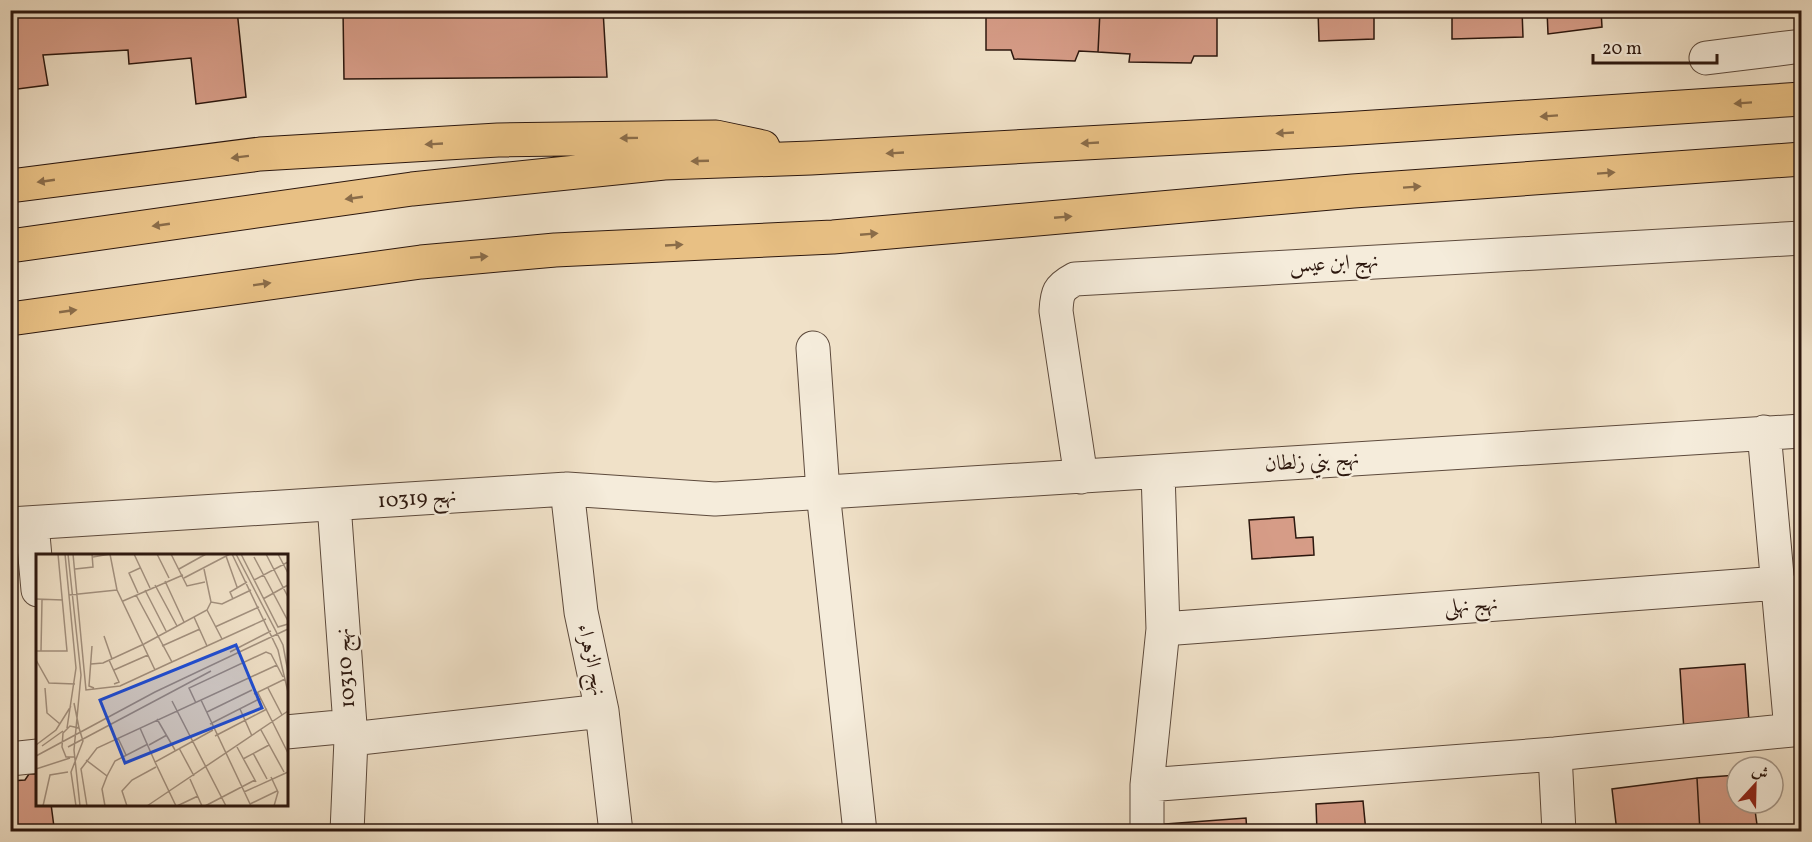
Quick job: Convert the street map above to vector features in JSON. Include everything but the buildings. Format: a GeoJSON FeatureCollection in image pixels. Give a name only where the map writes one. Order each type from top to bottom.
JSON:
{"type":"FeatureCollection","features":[{"type":"Feature","properties":{"kind":"highway"},"geometry":{"type":"LineString","coordinates":[[10,246],[412,189],[664,163],[811,158],[1343,129],[1802,99]]}},
{"type":"Feature","properties":{"kind":"highway"},"geometry":{"type":"LineString","coordinates":[[10,186],[260,154],[498,140],[716,137],[811,158]]}},
{"type":"Feature","properties":{"kind":"highway"},"geometry":{"type":"LineString","coordinates":[[10,319],[421,262],[555,250],[833,237],[1353,191],[1802,159]]}},
{"type":"Feature","properties":{"kind":"street"},"geometry":{"type":"LineString","coordinates":[[1706,58],[1802,46]]}},
{"type":"Feature","properties":{"kind":"street","name":"نهج ابن عيس"},"geometry":{"type":"LineString","coordinates":[[1081,477],[1056,311],[1057,295],[1065,284],[1075,279],[1802,238]]}},
{"type":"Feature","properties":{"kind":"street"},"geometry":{"type":"LineString","coordinates":[[813,348],[824,492],[860,831]]}},
{"type":"Feature","properties":{"kind":"street","name":"نهج بني زلطان"},"geometry":{"type":"LineString","coordinates":[[824,492],[1802,431]]}},
{"type":"Feature","properties":{"kind":"street"},"geometry":{"type":"LineString","coordinates":[[1147,785],[1555,754],[1796,730],[1793,648],[1779,583],[1764,432]]}},
{"type":"Feature","properties":{"kind":"street"},"geometry":{"type":"LineString","coordinates":[[1147,831],[1147,785],[1163,629],[1158,472]]}},
{"type":"Feature","properties":{"kind":"street","name":"نهج 10319"},"geometry":{"type":"LineString","coordinates":[[21,524],[567,489],[715,499],[824,492]]}},
{"type":"Feature","properties":{"kind":"street","name":"نهج الزهراء"},"geometry":{"type":"LineString","coordinates":[[567,489],[581,612],[602,711],[616,831]]}},
{"type":"Feature","properties":{"kind":"street","name":"نهج 10310"},"geometry":{"type":"LineString","coordinates":[[334,504],[351,732],[347,831]]}},
{"type":"Feature","properties":{"kind":"street"},"geometry":{"type":"LineString","coordinates":[[21,524],[36,582]]}},
{"type":"Feature","properties":{"kind":"street","name":"نهج نهلى"},"geometry":{"type":"LineString","coordinates":[[1163,629],[1779,583]]}},
{"type":"Feature","properties":{"kind":"street"},"geometry":{"type":"LineString","coordinates":[[288,732],[351,732],[602,711]]}},
{"type":"Feature","properties":{"kind":"street"},"geometry":{"type":"LineString","coordinates":[[1555,754],[1559,831]]}},
{"type":"Feature","properties":{"kind":"street"},"geometry":{"type":"LineString","coordinates":[[10,759],[36,756]]}}]}
